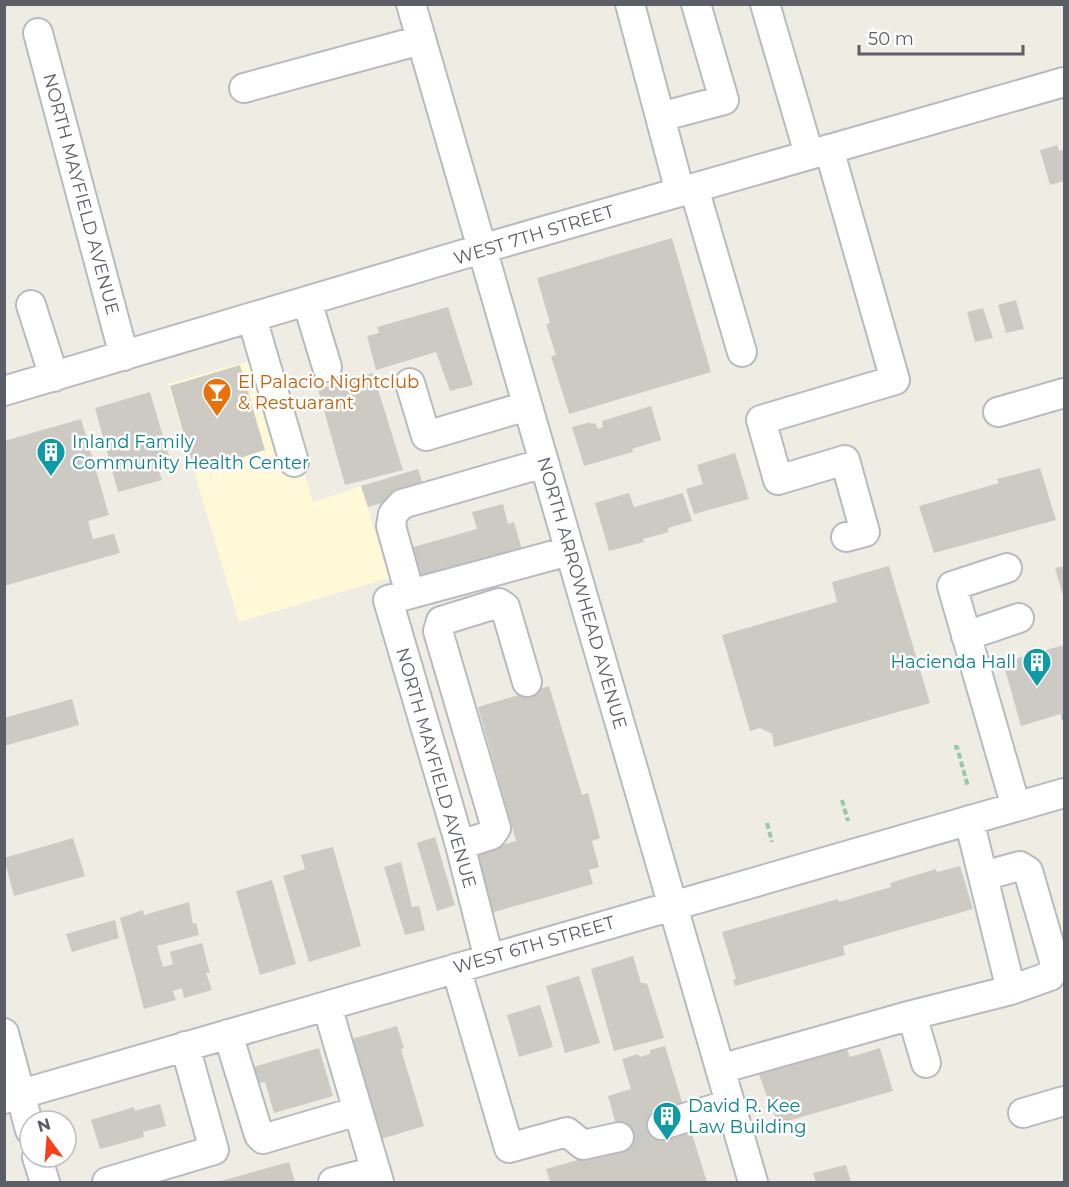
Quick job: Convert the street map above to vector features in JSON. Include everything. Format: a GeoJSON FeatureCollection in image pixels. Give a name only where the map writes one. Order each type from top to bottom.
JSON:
{"type":"FeatureCollection","features":[{"type":"Feature","properties":{"kind":"street","name":"NORTH ARROWHEAD AVENUE"},"geometry":{"type":"LineString","coordinates":[[411,4],[753,1182]]}},
{"type":"Feature","properties":{"kind":"street"},"geometry":{"type":"LineString","coordinates":[[630,4],[660,117],[742,352]]}},
{"type":"Feature","properties":{"kind":"street"},"geometry":{"type":"LineString","coordinates":[[660,117],[724,100],[696,4]]}},
{"type":"Feature","properties":{"kind":"street"},"geometry":{"type":"LineString","coordinates":[[765,4],[819,152],[895,380],[761,420],[778,480],[845,460],[865,532],[846,537]]}},
{"type":"Feature","properties":{"kind":"street","name":"NORTH MAYFIELD AVENUE"},"geometry":{"type":"LineString","coordinates":[[38,33],[124,356]]}},
{"type":"Feature","properties":{"kind":"street"},"geometry":{"type":"LineString","coordinates":[[244,88],[421,40]]}},
{"type":"Feature","properties":{"kind":"street","name":"WEST 7TH STREET"},"geometry":{"type":"LineString","coordinates":[[4,391],[481,249],[1065,82]]}},
{"type":"Feature","properties":{"kind":"street"},"geometry":{"type":"LineString","coordinates":[[307,301],[327,366]]}},
{"type":"Feature","properties":{"kind":"street"},"geometry":{"type":"LineString","coordinates":[[31,305],[54,377]]}},
{"type":"Feature","properties":{"kind":"street"},"geometry":{"type":"LineString","coordinates":[[252,318],[294,462]]}},
{"type":"Feature","properties":{"kind":"street"},"geometry":{"type":"LineString","coordinates":[[410,383],[426,436],[527,406]]}},
{"type":"Feature","properties":{"kind":"street"},"geometry":{"type":"LineString","coordinates":[[998,412],[1065,393]]}},
{"type":"Feature","properties":{"kind":"street"},"geometry":{"type":"LineString","coordinates":[[544,463],[402,504],[393,514],[391,526],[410,594],[569,551]]}},
{"type":"Feature","properties":{"kind":"street"},"geometry":{"type":"LineString","coordinates":[[1007,568],[952,586],[1016,807]]}},
{"type":"Feature","properties":{"kind":"street","name":"NORTH MAYFIELD AVENUE"},"geometry":{"type":"LineString","coordinates":[[410,594],[388,600],[460,845],[489,958]]}},
{"type":"Feature","properties":{"kind":"street"},"geometry":{"type":"LineString","coordinates":[[460,845],[491,835],[496,828],[438,631],[441,621],[499,603],[505,607],[527,682]]}},
{"type":"Feature","properties":{"kind":"street"},"geometry":{"type":"LineString","coordinates":[[966,636],[1019,618]]}},
{"type":"Feature","properties":{"kind":"street","name":"WEST 6TH STREET"},"geometry":{"type":"LineString","coordinates":[[13,1096],[1065,793]]}},
{"type":"Feature","properties":{"kind":"street"},"geometry":{"type":"LineString","coordinates":[[969,820],[1011,990]]}},
{"type":"Feature","properties":{"kind":"street"},"geometry":{"type":"LineString","coordinates":[[720,1069],[912,1015],[1011,990],[1050,976],[1055,964],[1028,871],[1020,866],[983,876]]}},
{"type":"Feature","properties":{"kind":"street"},"geometry":{"type":"LineString","coordinates":[[456,968],[509,1148],[567,1132],[583,1145],[619,1137]]}},
{"type":"Feature","properties":{"kind":"street"},"geometry":{"type":"LineString","coordinates":[[327,1006],[378,1177],[333,1182]]}},
{"type":"Feature","properties":{"kind":"street"},"geometry":{"type":"LineString","coordinates":[[912,1015],[926,1063]]}},
{"type":"Feature","properties":{"kind":"street"},"geometry":{"type":"LineString","coordinates":[[4,1033],[13,1096]]}},
{"type":"Feature","properties":{"kind":"street"},"geometry":{"type":"LineString","coordinates":[[228,1034],[259,1135],[263,1139],[358,1111]]}},
{"type":"Feature","properties":{"kind":"street"},"geometry":{"type":"LineString","coordinates":[[107,1182],[214,1150],[185,1046]]}},
{"type":"Feature","properties":{"kind":"street"},"geometry":{"type":"LineString","coordinates":[[1023,1113],[1065,1101]]}},
{"type":"Feature","properties":{"kind":"street"},"geometry":{"type":"LineString","coordinates":[[662,1125],[730,1104]]}},
{"type":"Feature","properties":{"kind":"path"},"geometry":{"type":"LineString","coordinates":[[1063,714],[1065,720]]}},
{"type":"Feature","properties":{"kind":"path"},"geometry":{"type":"LineString","coordinates":[[954,747],[957,747],[968,787]]}},
{"type":"Feature","properties":{"kind":"path"},"geometry":{"type":"LineString","coordinates":[[842,800],[848,821]]}},
{"type":"Feature","properties":{"kind":"path"},"geometry":{"type":"LineString","coordinates":[[767,823],[772,842]]}},
{"type":"Feature","properties":{"kind":"shaded area"},"geometry":{"type":"Polygon","coordinates":[[[271,355],[313,502],[361,486],[389,578],[239,622],[168,384],[271,355]]]}},
{"type":"Feature","properties":{"kind":"building"},"geometry":{"type":"Polygon","coordinates":[[[1057,145],[1059,151],[1064,150],[1064,181],[1050,185],[1040,150],[1057,145]]]}},
{"type":"Feature","properties":{"kind":"building"},"geometry":{"type":"Polygon","coordinates":[[[672,238],[711,372],[569,414],[551,356],[556,355],[546,324],[550,323],[537,278],[672,238]]]}},
{"type":"Feature","properties":{"kind":"building"},"geometry":{"type":"Polygon","coordinates":[[[1016,300],[1024,329],[1006,333],[998,305],[1016,300]]]}},
{"type":"Feature","properties":{"kind":"building"},"geometry":{"type":"Polygon","coordinates":[[[448,307],[473,385],[450,391],[436,352],[376,370],[367,336],[379,333],[377,327],[448,307]]]}},
{"type":"Feature","properties":{"kind":"building"},"geometry":{"type":"Polygon","coordinates":[[[983,308],[993,338],[975,342],[967,312],[983,308]]]}},
{"type":"Feature","properties":{"kind":"building","name":"El Palacio Nightclub & Restuarant"},"geometry":{"type":"Polygon","coordinates":[[[240,365],[265,450],[243,457],[245,464],[232,468],[230,460],[194,470],[170,386],[240,365]]]}},
{"type":"Feature","properties":{"kind":"building"},"geometry":{"type":"Polygon","coordinates":[[[373,373],[403,470],[345,485],[318,389],[373,373]]]}},
{"type":"Feature","properties":{"kind":"building"},"geometry":{"type":"Polygon","coordinates":[[[150,392],[172,467],[159,471],[162,480],[118,492],[95,408],[150,392]]]}},
{"type":"Feature","properties":{"kind":"building"},"geometry":{"type":"Polygon","coordinates":[[[651,406],[661,440],[632,449],[633,452],[584,466],[572,427],[591,422],[591,424],[595,423],[598,429],[603,427],[602,421],[651,406]]]}},
{"type":"Feature","properties":{"kind":"building","name":"Inland Family Community Health Center"},"geometry":{"type":"Polygon","coordinates":[[[81,419],[109,515],[88,521],[93,539],[114,534],[120,553],[4,586],[4,441],[81,419]]]}},
{"type":"Feature","properties":{"kind":"building"},"geometry":{"type":"Polygon","coordinates":[[[735,453],[749,499],[694,514],[686,489],[703,484],[697,465],[735,453]]]}},
{"type":"Feature","properties":{"kind":"building"},"geometry":{"type":"Polygon","coordinates":[[[1040,468],[1056,520],[934,553],[919,506],[999,483],[997,479],[1040,468]]]}},
{"type":"Feature","properties":{"kind":"building"},"geometry":{"type":"Polygon","coordinates":[[[418,469],[425,491],[368,507],[361,486],[418,469]]]}},
{"type":"Feature","properties":{"kind":"building"},"geometry":{"type":"Polygon","coordinates":[[[629,493],[634,507],[683,493],[692,521],[668,528],[669,532],[643,539],[644,542],[609,551],[595,503],[629,493]]]}},
{"type":"Feature","properties":{"kind":"building"},"geometry":{"type":"Polygon","coordinates":[[[503,504],[508,524],[514,522],[522,550],[419,581],[410,548],[477,529],[472,512],[503,504]]]}},
{"type":"Feature","properties":{"kind":"building"},"geometry":{"type":"Polygon","coordinates":[[[889,566],[930,703],[774,747],[772,734],[760,728],[750,731],[722,635],[837,602],[832,582],[889,566]]]}},
{"type":"Feature","properties":{"kind":"building"},"geometry":{"type":"Polygon","coordinates":[[[1064,566],[1064,599],[1055,568],[1064,566]]]}},
{"type":"Feature","properties":{"kind":"building","name":"Hacienda Hall"},"geometry":{"type":"Polygon","coordinates":[[[1064,645],[1064,713],[1021,726],[1003,662],[1064,645]]]}},
{"type":"Feature","properties":{"kind":"building"},"geometry":{"type":"Polygon","coordinates":[[[549,686],[582,795],[588,793],[600,838],[592,841],[599,867],[589,870],[593,884],[487,914],[469,854],[516,841],[478,707],[549,686]]]}},
{"type":"Feature","properties":{"kind":"building"},"geometry":{"type":"Polygon","coordinates":[[[72,699],[79,725],[4,746],[4,718],[72,699]]]}},
{"type":"Feature","properties":{"kind":"building"},"geometry":{"type":"Polygon","coordinates":[[[435,837],[455,905],[437,911],[417,843],[435,837]]]}},
{"type":"Feature","properties":{"kind":"building"},"geometry":{"type":"Polygon","coordinates":[[[73,838],[85,876],[14,896],[4,858],[73,838]]]}},
{"type":"Feature","properties":{"kind":"building"},"geometry":{"type":"Polygon","coordinates":[[[333,847],[361,946],[309,962],[283,876],[305,869],[301,855],[333,847]]]}},
{"type":"Feature","properties":{"kind":"building"},"geometry":{"type":"Polygon","coordinates":[[[401,862],[412,907],[419,906],[425,930],[405,935],[384,867],[401,862]]]}},
{"type":"Feature","properties":{"kind":"building"},"geometry":{"type":"Polygon","coordinates":[[[960,866],[973,909],[843,946],[845,955],[735,986],[733,980],[736,979],[722,932],[838,899],[839,902],[891,887],[890,883],[936,869],[937,872],[960,866]]]}},
{"type":"Feature","properties":{"kind":"building"},"geometry":{"type":"Polygon","coordinates":[[[272,880],[296,964],[260,975],[236,891],[272,880]]]}},
{"type":"Feature","properties":{"kind":"building"},"geometry":{"type":"Polygon","coordinates":[[[189,902],[193,924],[196,923],[199,935],[157,946],[163,967],[173,964],[170,952],[202,943],[210,973],[206,973],[212,990],[184,998],[182,988],[173,991],[176,1000],[144,1009],[120,918],[143,910],[144,915],[189,902]]]}},
{"type":"Feature","properties":{"kind":"building"},"geometry":{"type":"Polygon","coordinates":[[[115,920],[119,938],[72,952],[66,934],[115,920]]]}},
{"type":"Feature","properties":{"kind":"building"},"geometry":{"type":"Polygon","coordinates":[[[633,956],[641,983],[646,983],[648,986],[664,1038],[614,1051],[591,969],[633,956]]]}},
{"type":"Feature","properties":{"kind":"building"},"geometry":{"type":"Polygon","coordinates":[[[579,976],[600,1043],[565,1053],[546,986],[579,976]]]}},
{"type":"Feature","properties":{"kind":"building"},"geometry":{"type":"Polygon","coordinates":[[[540,1005],[553,1047],[519,1057],[507,1015],[540,1005]]]}},
{"type":"Feature","properties":{"kind":"building"},"geometry":{"type":"Polygon","coordinates":[[[397,1026],[404,1048],[401,1049],[424,1126],[378,1140],[350,1042],[355,1038],[397,1026]]]}},
{"type":"Feature","properties":{"kind":"building"},"geometry":{"type":"Polygon","coordinates":[[[665,1046],[683,1105],[668,1111],[654,1138],[690,1128],[707,1182],[550,1182],[546,1169],[653,1139],[622,1146],[608,1096],[631,1089],[622,1059],[638,1054],[640,1057],[650,1054],[650,1050],[665,1046]]]}},
{"type":"Feature","properties":{"kind":"building"},"geometry":{"type":"Polygon","coordinates":[[[319,1048],[333,1096],[274,1113],[265,1082],[255,1084],[250,1068],[319,1048]]]}},
{"type":"Feature","properties":{"kind":"building"},"geometry":{"type":"Polygon","coordinates":[[[880,1048],[893,1091],[777,1124],[770,1096],[767,1097],[759,1074],[847,1049],[850,1057],[880,1048]]]}},
{"type":"Feature","properties":{"kind":"building"},"geometry":{"type":"Polygon","coordinates":[[[160,1104],[166,1126],[143,1132],[144,1137],[100,1149],[91,1120],[134,1107],[135,1111],[160,1104]]]}},
{"type":"Feature","properties":{"kind":"building"},"geometry":{"type":"Polygon","coordinates":[[[289,1162],[295,1182],[217,1182],[289,1162]]]}},
{"type":"Feature","properties":{"kind":"building"},"geometry":{"type":"Polygon","coordinates":[[[846,1165],[851,1182],[816,1182],[813,1173],[846,1165]]]}},
{"type":"Feature","properties":{"kind":"tunnel"},"geometry":{"type":"LineString","coordinates":[[619,1137],[662,1125]]}},
{"type":"Feature","properties":{"kind":"place","name":"El Palacio Nightclub & Restuarant"},"geometry":{"type":"Point","coordinates":[217,418]}},
{"type":"Feature","properties":{"kind":"place","name":"Inland Family Community Health Center"},"geometry":{"type":"Point","coordinates":[51,478]}},
{"type":"Feature","properties":{"kind":"place","name":"Hacienda Hall"},"geometry":{"type":"Point","coordinates":[1037,688]}},
{"type":"Feature","properties":{"kind":"place","name":"David R. Kee Law Building"},"geometry":{"type":"Point","coordinates":[667,1142]}}]}
